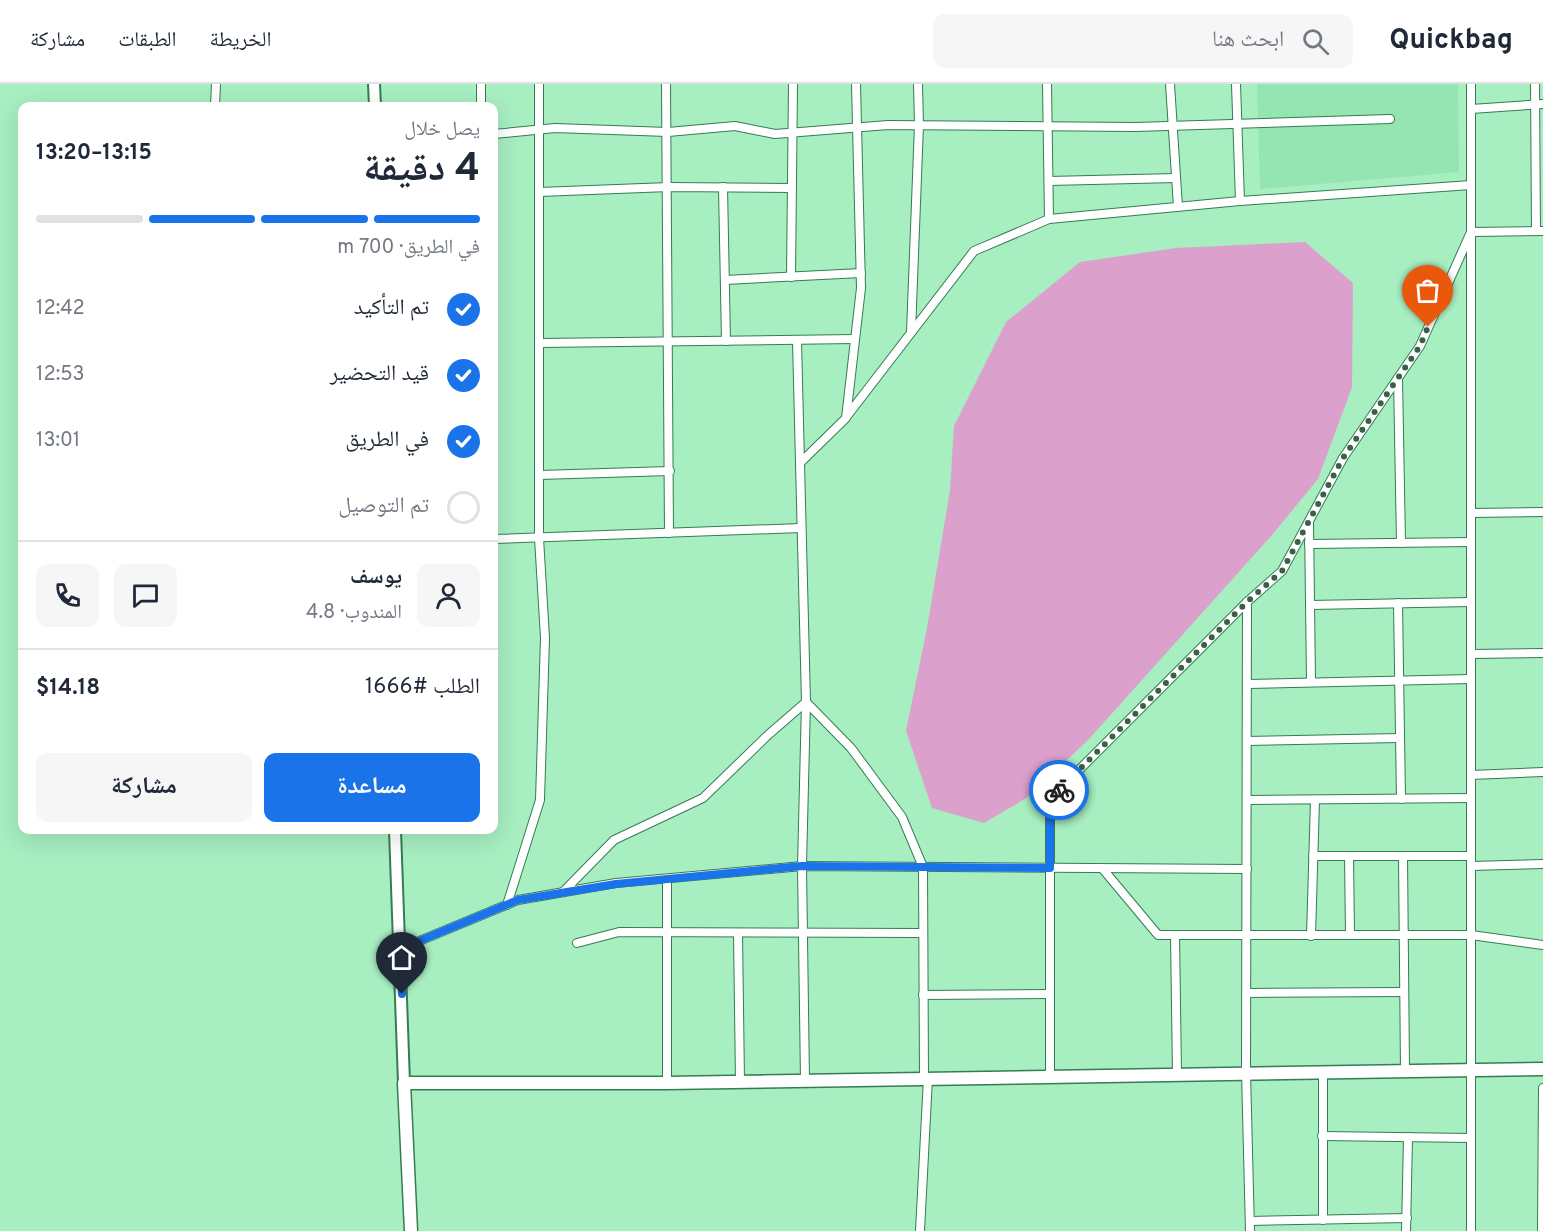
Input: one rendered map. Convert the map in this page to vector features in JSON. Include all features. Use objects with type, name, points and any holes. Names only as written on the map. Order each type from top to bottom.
[{"type":"main road","points":[[374,84],[375,102]]},
{"type":"main road","points":[[395,834],[411,1231]]},
{"type":"main road","points":[[404,1083],[667,1083],[1177,1073],[1543,1069]]},
{"type":"street","points":[[215,102],[216,84]]},
{"type":"street","points":[[481,84],[481,102]]},
{"type":"street","points":[[507,904],[540,800],[544,639],[539,538],[539,84]]},
{"type":"street","points":[[666,84],[669,187],[669,533]]},
{"type":"street","points":[[791,277],[793,84]]},
{"type":"street","points":[[846,418],[861,273],[856,84]]},
{"type":"street","points":[[911,334],[919,125],[918,84]]},
{"type":"street","points":[[1047,84],[1049,219]]},
{"type":"street","points":[[1170,84],[1178,207]]},
{"type":"street","points":[[1236,84],[1240,201]]},
{"type":"street","points":[[1471,84],[1472,1231]]},
{"type":"street","points":[[1471,232],[1539,231],[1539,104],[1535,84]]},
{"type":"street","points":[[1471,109],[1539,104]]},
{"type":"street","points":[[498,134],[539,129],[668,132],[735,126],[775,134],[857,127],[919,125],[1173,126],[1390,119]]},
{"type":"street","points":[[1048,181],[1176,178]]},
{"type":"street","points":[[800,463],[846,418],[974,251],[1049,219],[1240,201],[1471,185]]},
{"type":"street","points":[[539,192],[669,187],[792,188]]},
{"type":"street","points":[[723,188],[726,341]]},
{"type":"street","points":[[1050,1076],[1050,799],[1247,602],[1282,571],[1343,458],[1420,346],[1471,232]]},
{"type":"street","points":[[725,280],[861,273]]},
{"type":"street","points":[[539,343],[855,339]]},
{"type":"street","points":[[797,340],[806,702],[802,866],[805,1081]]},
{"type":"street","points":[[1398,378],[1401,543]]},
{"type":"street","points":[[539,475],[670,471]]},
{"type":"street","points":[[1471,513],[1543,512]]},
{"type":"street","points":[[1309,521],[1311,682]]},
{"type":"street","points":[[498,539],[801,528]]},
{"type":"street","points":[[1309,544],[1471,542]]},
{"type":"street","points":[[1247,602],[1246,1072],[1250,1231]]},
{"type":"street","points":[[1310,605],[1471,602]]},
{"type":"street","points":[[1398,603],[1401,799]]},
{"type":"street","points":[[1471,654],[1543,653]]},
{"type":"street","points":[[1247,684],[1471,679]]},
{"type":"street","points":[[806,702],[851,748],[902,817],[923,867],[923,995],[926,1078],[920,1231]]},
{"type":"street","points":[[562,892],[614,840],[704,798],[768,735],[806,702]]},
{"type":"street","points":[[1247,741],[1400,738]]},
{"type":"street","points":[[1471,775],[1543,772]]},
{"type":"street","points":[[1247,800],[1471,798]]},
{"type":"street","points":[[1311,936],[1315,800]]},
{"type":"street","points":[[1313,856],[1471,856]]},
{"type":"street","points":[[1349,856],[1350,935]]},
{"type":"street","points":[[1403,856],[1405,1070]]},
{"type":"street","points":[[1471,866],[1543,864]]},
{"type":"street","points":[[400,949],[518,900],[667,879],[802,866],[1247,869]]},
{"type":"street","points":[[1102,868],[1158,935],[1471,935],[1543,945]]},
{"type":"street","points":[[667,879],[667,1083]]},
{"type":"street","points":[[578,944],[619,932],[923,933]]},
{"type":"street","points":[[738,933],[740,1082]]},
{"type":"street","points":[[1176,935],[1177,1073]]},
{"type":"street","points":[[1246,993],[1404,992]]},
{"type":"street","points":[[923,995],[1050,994]]},
{"type":"street","points":[[1323,1071],[1323,1220]]},
{"type":"street","points":[[1542,1231],[1543,1088]]},
{"type":"street","points":[[1322,1136],[1472,1138]]},
{"type":"street","points":[[1406,1231],[1408,1137]]},
{"type":"street","points":[[1250,1221],[1407,1218]]},
{"type":"shaded area","points":[[1257,84],[1458,84],[1459,172],[1260,189]]},
{"type":"shaded area","points":[[1305,242],[1353,283],[1352,387],[1318,479],[1272,535],[1089,739],[1028,797],[984,823],[932,808],[906,731],[927,628],[950,490],[954,426],[1006,322],[1080,262],[1176,248]]},
{"type":"way so far","points":[[1059,790],[1247,602],[1282,571],[1343,458],[1420,346],[1428,327]]},
{"type":"route","points":[[402,994],[400,949],[518,900],[616,884],[802,866],[1050,868],[1050,799],[1059,790]]}]
